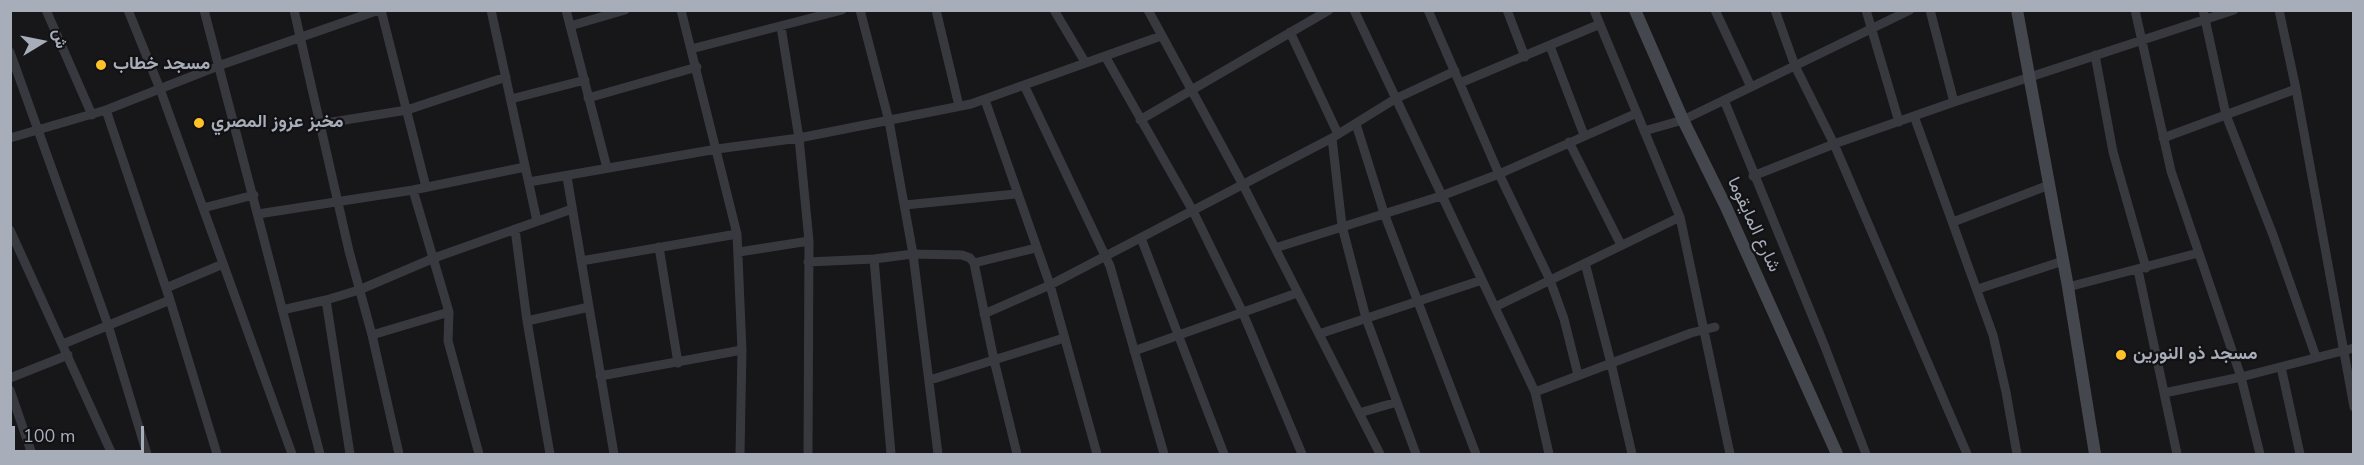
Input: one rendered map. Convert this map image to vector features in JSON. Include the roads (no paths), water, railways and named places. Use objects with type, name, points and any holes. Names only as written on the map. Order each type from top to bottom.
[{"type":"street","points":[[46,10],[92,115]]},
{"type":"street","points":[[128,10],[160,89],[292,454]]},
{"type":"street","points":[[204,10],[320,454]]},
{"type":"street","points":[[294,10],[337,200],[372,335],[399,454]]},
{"type":"street","points":[[10,138],[92,115],[218,66],[380,10],[426,187]]},
{"type":"street","points":[[491,10],[537,221]]},
{"type":"street","points":[[566,10],[607,168]]},
{"type":"street","points":[[570,26],[625,10]]},
{"type":"street","points":[[681,10],[737,234],[742,350],[740,454]]},
{"type":"street","points":[[691,49],[782,27],[817,13],[842,10]]},
{"type":"street","points":[[860,10],[889,120],[905,205],[938,454]]},
{"type":"street","points":[[1054,10],[1085,62]]},
{"type":"street","points":[[1148,10],[1242,183],[1380,454]]},
{"type":"street","points":[[1140,120],[1329,10]]},
{"type":"street","points":[[1354,10],[1535,392],[1549,454]]},
{"type":"street","points":[[1428,10],[1498,174],[1550,280],[1564,319],[1578,375]]},
{"type":"street","points":[[1507,10],[1525,57]]},
{"type":"street","points":[[1594,10],[1680,217],[1731,454]]},
{"type":"street","name":"شارع المايقوما","points":[[1635,10],[1683,120],[1726,207],[1837,454]]},
{"type":"street","points":[[1715,10],[1750,87]]},
{"type":"street","points":[[1775,10],[1795,66],[1834,144],[1967,454]]},
{"type":"street","points":[[1866,10],[1899,122]]},
{"type":"street","points":[[1644,131],[1683,120],[1910,10]]},
{"type":"street","points":[[1930,10],[1954,102]]},
{"type":"street","points":[[2017,10],[2096,454]]},
{"type":"street","points":[[2135,10],[2177,194],[2241,377],[2260,454]]},
{"type":"street","points":[[1753,176],[1834,144],[2141,40],[2204,15],[2234,10]]},
{"type":"street","points":[[2279,10],[2296,89],[2354,407]]},
{"type":"street","points":[[936,11],[959,106]]},
{"type":"street","points":[[2204,15],[2226,115],[2273,236],[2316,357]]},
{"type":"street","points":[[1460,83],[1600,24]]},
{"type":"street","points":[[782,27],[799,138],[809,241],[808,454]]},
{"type":"street","points":[[1290,32],[1335,136],[1342,226],[1366,318],[1416,454]]},
{"type":"street","points":[[529,182],[717,149],[799,138],[985,100],[1161,36]]},
{"type":"street","points":[[1550,46],[1584,135]]},
{"type":"street","points":[[10,52],[15,77],[39,131],[108,325],[147,454]]},
{"type":"street","points":[[2095,55],[2113,152],[2142,269],[2164,393],[2178,454]]},
{"type":"street","points":[[1104,56],[1193,211],[1242,311],[1302,454]]},
{"type":"street","points":[[588,98],[697,67]]},
{"type":"street","points":[[984,314],[1050,285],[1335,136],[1395,99],[1455,71]]},
{"type":"street","points":[[320,124],[407,110],[506,77]]},
{"type":"street","points":[[510,99],[585,80]]},
{"type":"street","points":[[1024,85],[1106,256],[1164,454]]},
{"type":"street","points":[[2163,138],[2296,89]]},
{"type":"street","points":[[985,100],[1016,194],[1050,285],[1097,454]]},
{"type":"street","points":[[1724,100],[1866,454]]},
{"type":"street","points":[[106,110],[170,300],[218,454]]},
{"type":"street","points":[[1275,248],[1441,196],[1498,174],[1637,112]]},
{"type":"street","points":[[1914,116],[1978,289],[2000,360],[2016,454]]},
{"type":"street","points":[[1356,124],[1384,213],[1476,454]]},
{"type":"street","points":[[1569,142],[1621,245]]},
{"type":"street","points":[[258,214],[412,190],[525,167]]},
{"type":"street","points":[[567,177],[614,454]]},
{"type":"street","points":[[1953,222],[2049,185]]},
{"type":"street","points":[[412,190],[449,312],[448,341],[479,454]]},
{"type":"street","points":[[905,205],[1016,194]]},
{"type":"street","points":[[203,208],[254,195]]},
{"type":"street","points":[[282,310],[359,290],[434,258],[572,209]]},
{"type":"street","points":[[1495,307],[1680,217]]},
{"type":"street","points":[[10,230],[69,355],[112,454]]},
{"type":"street","points":[[515,230],[527,321],[550,454]]},
{"type":"street","points":[[581,261],[737,234]]},
{"type":"street","points":[[1141,238],[1224,454]]},
{"type":"street","points":[[739,252],[809,241]]},
{"type":"street","points":[[659,247],[678,363]]},
{"type":"street","points":[[974,263],[1036,248]]},
{"type":"street","points":[[808,262],[874,259],[913,254],[962,255],[970,258],[974,263],[1017,454]]},
{"type":"street","points":[[2068,287],[2198,254]]},
{"type":"street","points":[[874,259],[891,454]]},
{"type":"street","points":[[1978,289],[2063,261]]},
{"type":"street","points":[[1585,263],[1632,454]]},
{"type":"street","points":[[166,288],[223,264]]},
{"type":"street","points":[[1319,334],[1482,280]]},
{"type":"street","points":[[1134,351],[1297,293]]},
{"type":"street","points":[[63,344],[170,300]]},
{"type":"street","points":[[326,300],[350,454]]},
{"type":"street","points":[[527,321],[589,307]]},
{"type":"street","points":[[372,335],[449,312]]},
{"type":"street","points":[[1535,392],[1703,329],[1715,327]]},
{"type":"street","points":[[930,380],[1064,338]]},
{"type":"street","points":[[2164,393],[2241,377],[2354,348]]},
{"type":"street","points":[[600,376],[742,350]]},
{"type":"street","points":[[10,378],[69,355]]},
{"type":"street","points":[[2281,367],[2300,454]]},
{"type":"street","points":[[10,390],[32,454]]},
{"type":"street","points":[[1359,413],[1397,402]]},
{"type":"place","name":"مسجد خطاب","points":[[101,65]]},
{"type":"place","name":"مخبز عزوز المصري","points":[[199,123]]},
{"type":"place","name":"مسجد ذو النورين","points":[[2121,355]]}]
